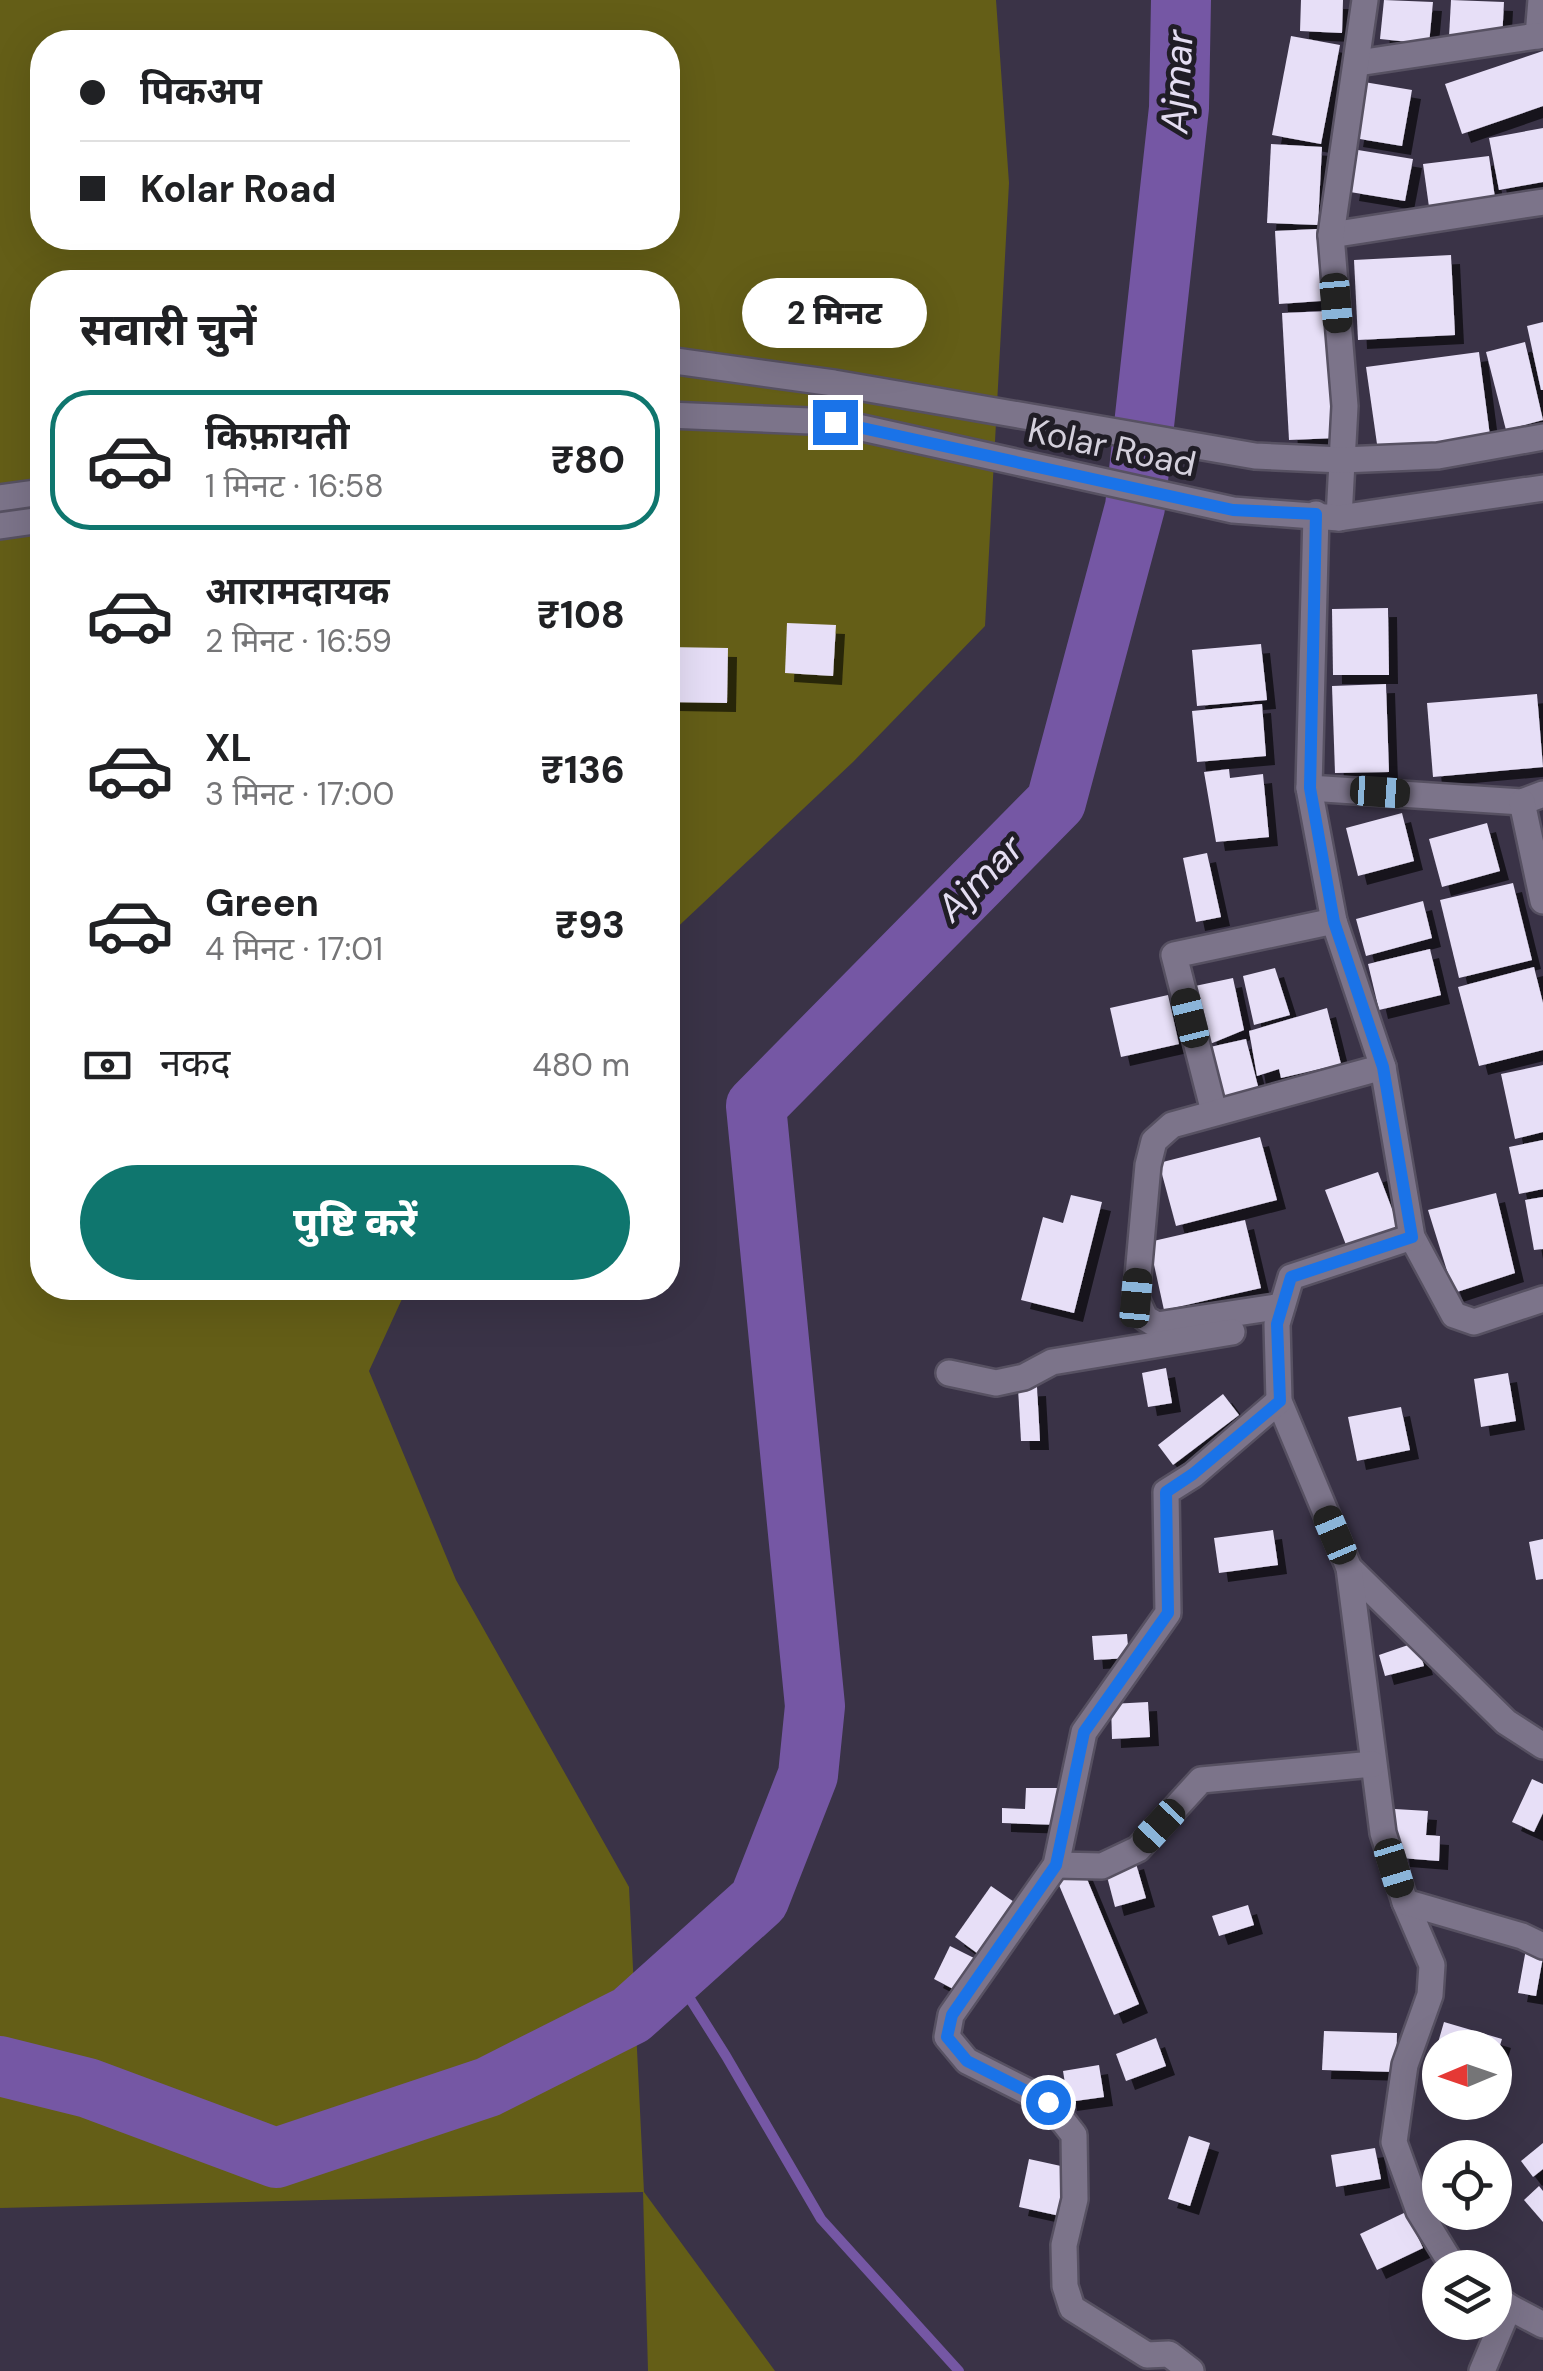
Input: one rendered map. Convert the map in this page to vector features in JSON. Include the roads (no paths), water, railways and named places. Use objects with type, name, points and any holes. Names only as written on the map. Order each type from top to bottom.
[{"type":"street","points":[[1365,0],[1331,234],[1345,406],[1342,460],[1328,516],[1310,788],[1334,922],[1383,1067],[1412,1237],[1454,1316],[1463,1321],[1474,1322],[1543,1299]]},
{"type":"street","points":[[1358,63],[1540,36],[1540,0]]},
{"type":"street","points":[[1331,234],[1543,202]]},
{"type":"street","name":"Kolar Road","points":[[680,362],[834,383],[1255,456],[1342,460],[1438,456],[1543,437]]},
{"type":"street","name":"Kolar Road","points":[[680,416],[835,422],[1233,510],[1328,516],[1543,488]]},
{"type":"street","points":[[0,498],[30,494]]},
{"type":"street","points":[[0,526],[30,522]]},
{"type":"street","points":[[1310,788],[1532,798],[1543,901]]},
{"type":"street","points":[[1214,1112],[1174,954],[1334,922]]},
{"type":"street","points":[[1280,1315],[1157,1325],[1144,1318],[1136,1298],[1148,1165],[1154,1140],[1172,1125],[1383,1067]]},
{"type":"street","points":[[1412,1237],[1291,1277],[1280,1315],[1280,1401],[1349,1568],[1384,1833],[1405,1902],[1432,1965],[1430,1995],[1405,2065],[1394,2142],[1419,2211],[1443,2250]]},
{"type":"street","points":[[950,1373],[996,1383],[1024,1377],[1052,1362],[1280,1315]]},
{"type":"street","points":[[1190,2371],[1169,2354],[1147,2355],[1072,2308],[1065,2286],[1064,2245],[1076,2199],[1074,2134],[1048,2102],[967,2061],[947,2037],[952,2015],[1056,1865],[1084,1732],[1168,1613],[1166,1492],[1280,1401]]},
{"type":"street","points":[[1349,1568],[1506,1722],[1543,1746]]},
{"type":"street","points":[[1056,1865],[1102,1866],[1138,1848],[1201,1780],[1373,1764]]},
{"type":"street","points":[[1405,1902],[1522,1936],[1543,1946]]},
{"type":"street","points":[[1512,2308],[1543,2325]]},
{"type":"street","points":[[1482,2371],[1491,2340]]},
{"type":"waterway","name":"Ajmar","points":[[0,2066],[88,2088],[276,2158],[488,2087],[631,2015],[759,1900],[808,1775],[815,1706],[756,1106],[1056,802],[1135,507],[1179,108],[1181,0]]},
{"type":"waterway","points":[[675,1975],[821,2219],[959,2371]]}]
